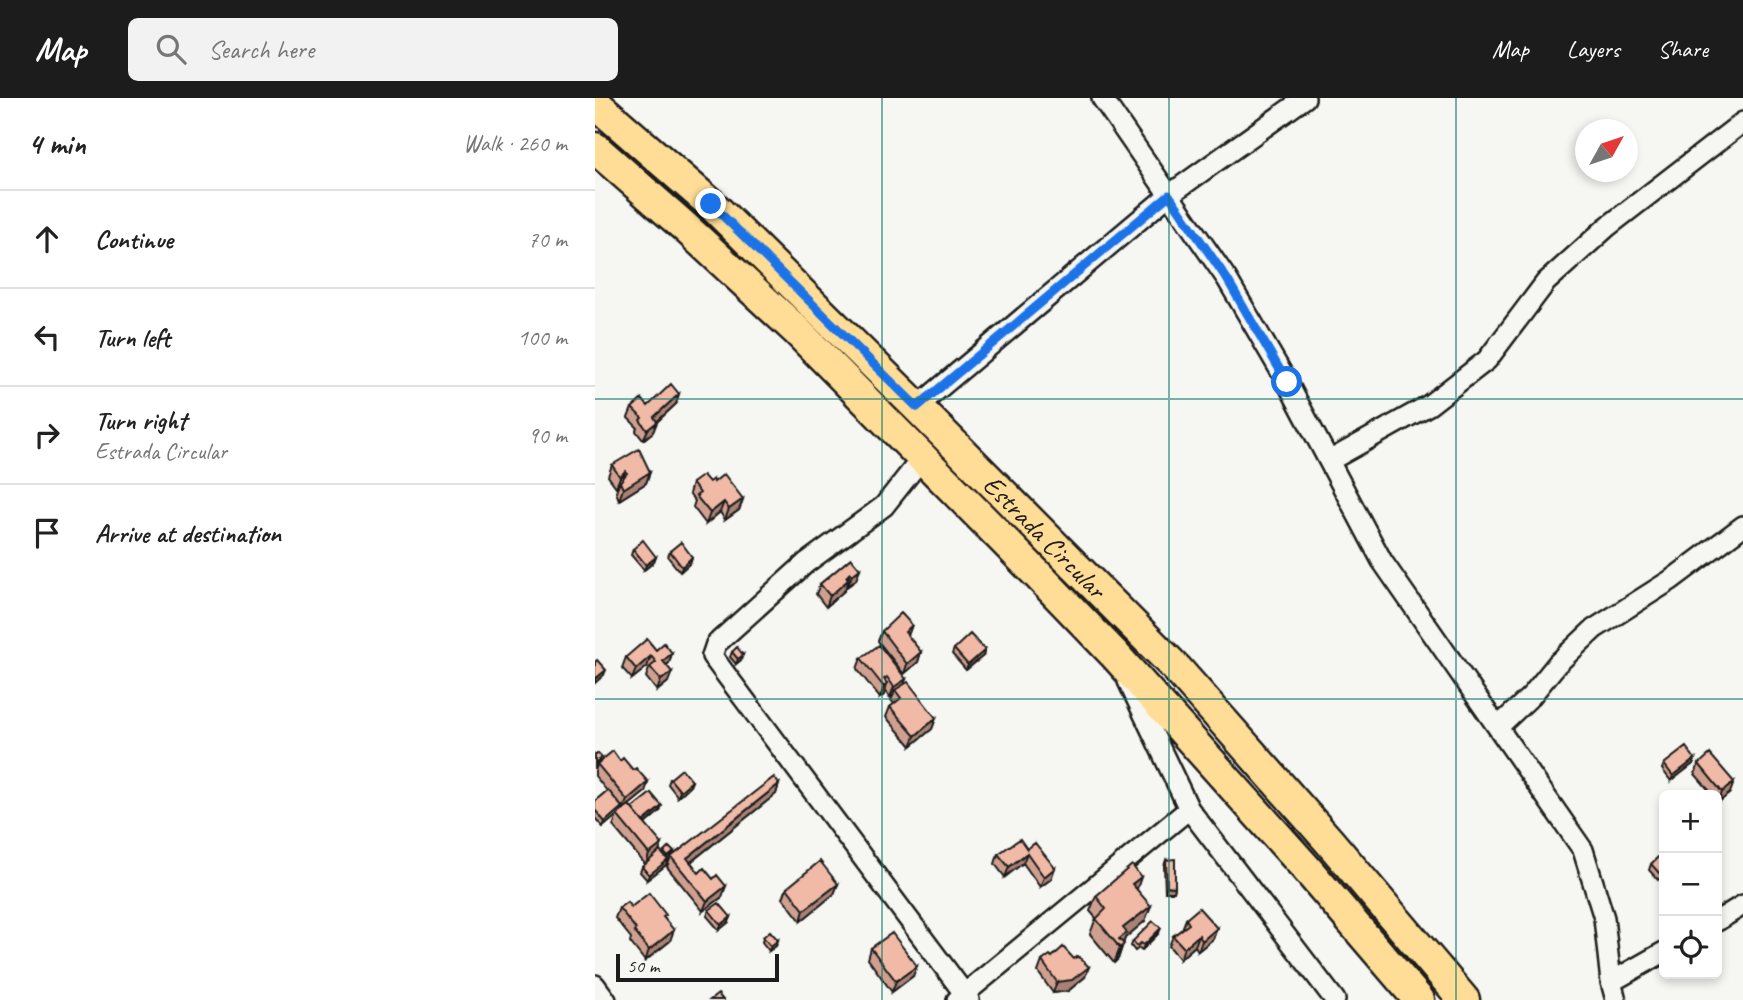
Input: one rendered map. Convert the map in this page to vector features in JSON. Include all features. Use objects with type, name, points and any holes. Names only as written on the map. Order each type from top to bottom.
[{"type":"main road","name":"Estrada Circular","points":[[595,103],[711,204],[1177,669],[1329,841],[1464,1000]]},
{"type":"main road","name":"Estrada Circular","points":[[595,148],[797,331],[1115,655],[1306,868],[1419,1000]]},
{"type":"street","points":[[1102,98],[1227,279],[1382,561],[1583,850],[1604,918],[1614,991]]},
{"type":"street","points":[[917,407],[1169,195],[1305,98]]},
{"type":"street","points":[[1329,461],[1429,405],[1487,360],[1546,282],[1607,227],[1743,122]]},
{"type":"street","points":[[922,458],[884,506],[806,563],[716,644],[712,656],[963,998],[1189,808]]},
{"type":"street","points":[[1498,727],[1594,629],[1671,580],[1743,526]]},
{"type":"street","points":[[1115,655],[1189,808],[1335,1000]]},
{"type":"street","points":[[1722,918],[1743,905]]},
{"type":"street","points":[[1614,991],[1659,956]]},
{"type":"street","points":[[595,985],[606,1000]]},
{"type":"building","points":[[671,384],[679,394],[654,417],[657,422],[647,430],[640,420],[642,418],[632,408],[642,399],[648,406]]},
{"type":"building","points":[[639,449],[650,472],[623,489],[620,482],[627,473],[625,471],[620,477],[612,465]]},
{"type":"building","points":[[724,474],[743,499],[729,509],[724,502],[710,513],[696,496],[700,493],[692,483],[703,475],[709,482],[713,479],[714,482]]},
{"type":"building","points":[[643,540],[656,557],[646,565],[633,549]]},
{"type":"building","points":[[681,542],[692,557],[682,567],[670,551]]},
{"type":"building","points":[[851,558],[860,569],[852,575],[850,573],[846,577],[849,579],[830,596],[820,584]]},
{"type":"building","points":[[901,613],[912,625],[905,632],[921,652],[907,664],[882,631]]},
{"type":"building","points":[[970,634],[985,650],[968,665],[954,649]]},
{"type":"building","points":[[647,639],[656,650],[664,643],[672,653],[663,661],[672,672],[661,680],[650,667],[656,662],[651,656],[636,669],[626,657]]},
{"type":"building","points":[[879,645],[906,679],[894,687],[887,677],[884,679],[887,684],[884,687],[861,658]]},
{"type":"building","points":[[737,647],[743,655],[738,659],[732,652]]},
{"type":"building","points":[[597,660],[606,670],[595,679],[595,662]]},
{"type":"building","points":[[908,682],[936,718],[915,736],[890,707],[901,698],[895,690]]},
{"type":"building","points":[[1686,747],[1695,759],[1673,776],[1664,764]]},
{"type":"building","points":[[613,751],[620,761],[623,758],[648,782],[627,800],[597,764]]},
{"type":"building","points":[[598,753],[602,757],[595,763],[595,755]]},
{"type":"building","points":[[1710,754],[1734,782],[1722,792],[1699,764]]},
{"type":"building","points":[[682,769],[692,781],[680,791],[670,779]]},
{"type":"building","points":[[774,777],[779,784],[687,858],[699,873],[704,868],[713,879],[717,875],[726,886],[707,901],[671,857]]},
{"type":"building","points":[[608,790],[622,807],[605,822],[595,810],[595,801]]},
{"type":"building","points":[[651,793],[662,806],[643,822],[632,808]]},
{"type":"building","points":[[629,805],[662,844],[649,854],[617,815]]},
{"type":"building","points":[[1020,839],[1027,849],[1035,843],[1055,868],[1044,877],[1027,853],[1009,867],[998,854]]},
{"type":"building","points":[[669,847],[674,852],[668,857],[664,852]]},
{"type":"building","points":[[660,851],[668,860],[649,875],[642,867]]},
{"type":"building","points":[[1659,856],[1659,873],[1651,864]]},
{"type":"building","points":[[1175,859],[1175,887],[1167,886],[1166,860]]},
{"type":"building","points":[[820,861],[838,884],[804,910],[787,888]]},
{"type":"building","points":[[1132,865],[1141,877],[1132,884],[1151,906],[1123,928],[1127,933],[1119,939],[1124,944],[1120,948],[1096,919],[1106,909],[1096,896]]},
{"type":"building","points":[[649,893],[674,930],[649,950],[619,908],[627,902],[631,907]]},
{"type":"building","points":[[719,903],[731,917],[721,925],[709,910]]},
{"type":"building","points":[[1199,908],[1217,928],[1202,941],[1199,935],[1184,948],[1173,936],[1189,924],[1186,919]]},
{"type":"building","points":[[1153,921],[1161,928],[1144,945],[1141,943],[1137,946],[1133,941]]},
{"type":"building","points":[[770,931],[778,940],[771,946],[763,937]]},
{"type":"building","points":[[892,933],[917,966],[896,981],[871,948]]},
{"type":"building","points":[[1063,947],[1074,959],[1078,956],[1089,967],[1072,980],[1057,982],[1042,961],[1050,955],[1052,957]]},
{"type":"building","points":[[718,994],[723,1000],[710,1000]]},
{"type":"route","points":[[711,204],[917,407],[1169,195],[1227,279],[1287,382]]}]
